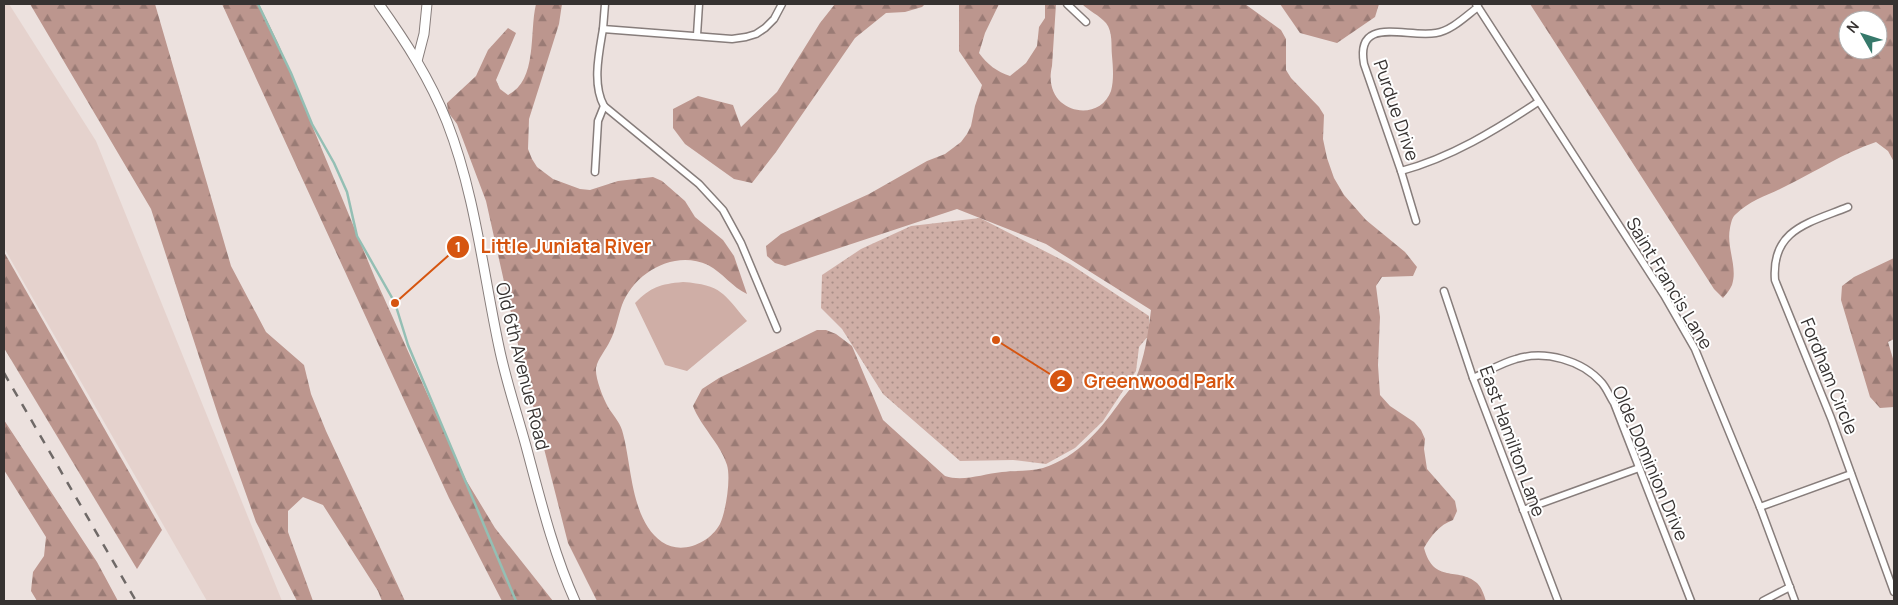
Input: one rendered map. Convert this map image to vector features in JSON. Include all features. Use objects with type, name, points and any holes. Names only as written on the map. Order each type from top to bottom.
[{"type":"main road","name":"Old 6th Avenue Road","points":[[379,4],[418,60],[444,114],[461,164],[506,377],[559,561],[575,601]]},
{"type":"main road","points":[[418,60],[424,34],[427,4]]},
{"type":"street","points":[[605,4],[597,84],[599,96],[604,106],[699,184],[724,210],[741,243],[777,329]]},
{"type":"street","points":[[697,35],[699,4]]},
{"type":"street","points":[[603,29],[732,39],[756,34],[774,19],[782,4]]},
{"type":"street","points":[[1067,4],[1086,22]]},
{"type":"street","name":"Saint Francis Lane","points":[[1477,6],[1664,295],[1695,349],[1760,508],[1795,601]]},
{"type":"street","name":"Purdue Drive","points":[[1416,221],[1364,64],[1363,45],[1367,38],[1382,32],[1426,34],[1444,31],[1477,6]]},
{"type":"street","points":[[1401,171],[1420,166],[1488,134],[1538,102]]},
{"type":"street","points":[[595,172],[598,121],[604,106]]},
{"type":"street","name":"Fordham Circle","points":[[1848,207],[1804,225],[1784,240],[1774,265],[1775,280],[1832,418],[1893,584],[1894,592]]},
{"type":"street","name":"East Hamilton Lane","points":[[1444,291],[1473,378],[1558,601]]},
{"type":"street","name":"Olde Dominion Drive","points":[[1473,378],[1516,359],[1546,356],[1566,360],[1579,366],[1602,383],[1614,403],[1691,601]]},
{"type":"street","points":[[1522,510],[1639,468]]},
{"type":"street","points":[[1760,508],[1852,474]]},
{"type":"street","points":[[1763,601],[1790,587]]},
{"type":"shaded area","points":[[4,4],[9,4],[96,141],[282,601],[207,601],[4,248]]},
{"type":"shaded area","points":[[980,218],[1070,264],[1149,316],[1149,335],[1139,347],[1136,371],[1103,421],[1075,448],[1046,464],[1013,460],[960,461],[883,394],[842,329],[821,308],[822,275],[861,249],[911,226]]},
{"type":"shaded area","points":[[683,282],[706,285],[721,292],[747,321],[687,371],[665,365],[635,303],[656,287]]},
{"type":"green space","points":[[30,4],[155,4],[231,266],[266,332],[304,365],[311,394],[326,431],[405,601],[382,601],[378,591],[323,505],[303,497],[288,511],[288,532],[313,601],[297,601],[256,522],[219,418],[151,209]]},
{"type":"green space","points":[[222,4],[259,4],[278,43],[375,278],[466,480],[495,528],[553,601],[502,601],[449,498]]},
{"type":"green space","points":[[536,4],[562,4],[559,24],[529,119],[528,149],[537,167],[553,179],[580,189],[590,190],[618,181],[653,177],[662,181],[685,201],[695,217],[723,240],[734,256],[747,294],[713,268],[695,261],[669,262],[657,267],[646,274],[628,293],[622,305],[612,337],[597,364],[597,377],[602,393],[622,430],[638,506],[652,532],[662,542],[669,546],[686,547],[702,542],[720,524],[724,511],[728,486],[727,465],[720,449],[696,414],[693,406],[702,389],[719,378],[817,330],[826,330],[836,334],[852,346],[883,420],[945,476],[966,478],[1043,468],[1067,457],[1088,440],[1134,383],[1144,354],[1151,310],[1046,244],[957,209],[785,266],[775,263],[767,256],[766,246],[781,234],[869,194],[927,161],[945,154],[961,142],[971,126],[982,85],[959,51],[959,4],[999,4],[985,33],[979,53],[993,67],[1010,76],[1026,63],[1037,46],[1039,27],[1045,18],[1045,4],[1056,4],[1051,82],[1055,95],[1063,104],[1073,109],[1084,110],[1095,108],[1105,102],[1111,91],[1113,69],[1110,30],[1103,20],[1082,4],[1245,4],[1281,30],[1286,39],[1286,70],[1324,115],[1323,139],[1327,158],[1334,178],[1344,195],[1366,220],[1405,252],[1417,267],[1413,276],[1382,277],[1376,286],[1380,317],[1378,365],[1380,395],[1390,406],[1414,422],[1421,430],[1425,439],[1424,449],[1427,469],[1455,501],[1457,511],[1453,520],[1436,531],[1424,548],[1428,559],[1440,571],[1470,578],[1477,583],[1482,589],[1486,601],[597,601],[568,543],[522,362],[486,201],[457,124],[448,112],[447,103],[476,76],[488,50],[508,28],[516,33],[496,80],[500,89],[508,95],[518,88],[524,79],[531,55]]},
{"type":"green space","points":[[835,4],[925,4],[922,7],[905,12],[886,13],[855,38],[776,152],[752,183],[734,179],[685,144],[673,128],[673,109],[698,96],[733,105],[741,127],[777,92],[820,23]]},
{"type":"green space","points":[[1280,4],[1379,4],[1375,17],[1337,43],[1300,33]]},
{"type":"green space","points":[[1530,4],[1894,4],[1894,162],[1888,151],[1876,142],[1841,157],[1741,209],[1732,220],[1730,228],[1729,242],[1734,271],[1732,285],[1723,298],[1714,289]]},
{"type":"green space","points":[[4,252],[162,530],[137,569],[4,348]]},
{"type":"green space","points":[[1894,258],[1894,339],[1888,342],[1894,362],[1894,407],[1880,408],[1870,397],[1841,300],[1842,286],[1854,277]]},
{"type":"green space","points":[[4,420],[97,562],[118,601],[37,601],[31,591],[33,572],[44,556],[46,537],[4,470]]},
{"type":"waterway","points":[[258,4],[291,73],[312,124],[334,163],[347,192],[357,236],[395,303],[408,345],[516,601]]},
{"type":"railway","points":[[4,373],[136,601]]},
{"type":"place","name":"Little Juniata River","points":[[395,303]]},
{"type":"place","name":"Greenwood Park","points":[[996,340]]}]
